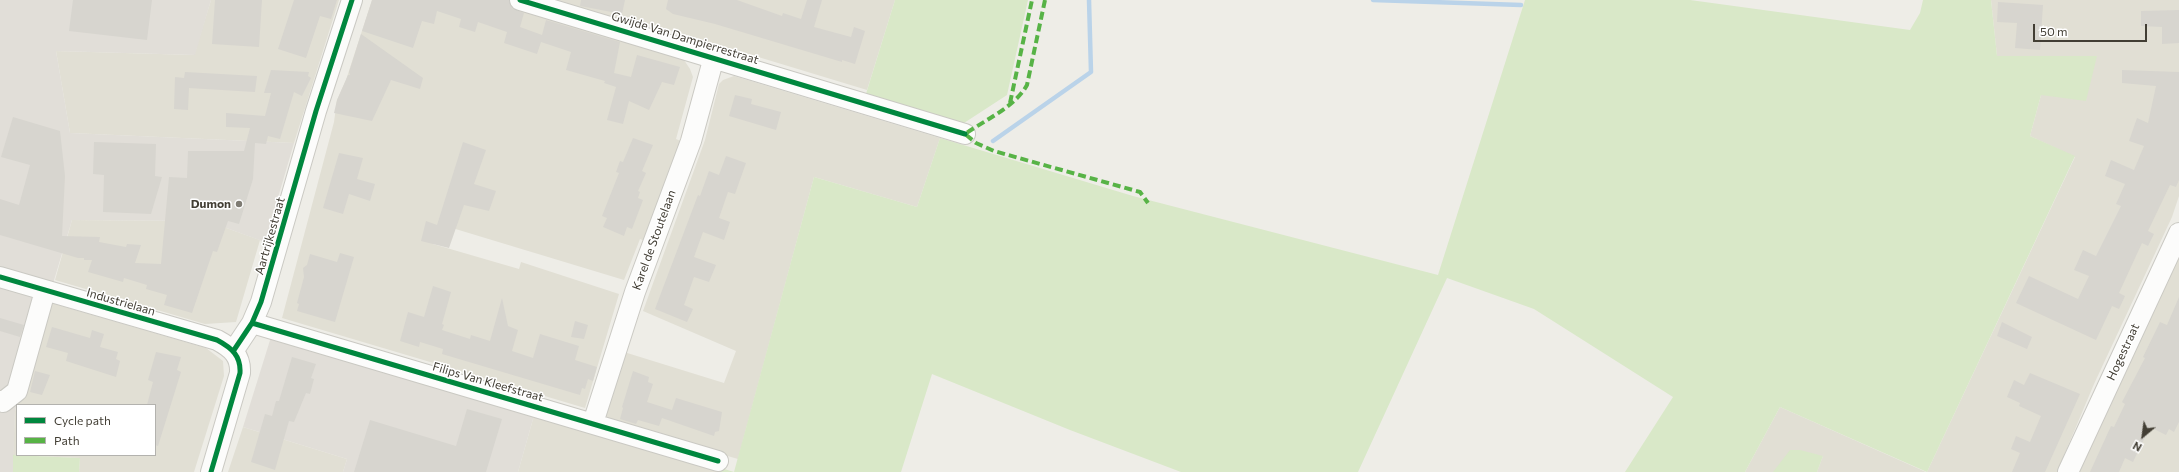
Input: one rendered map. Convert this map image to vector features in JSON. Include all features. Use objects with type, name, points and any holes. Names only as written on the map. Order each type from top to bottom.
[{"type":"street","name":"Aartrijkestraat","points":[[234,350],[252,323],[261,302],[316,112],[352,0]]},
{"type":"street","name":"Gwijde Van Dampierrestraat","points":[[520,0],[844,96],[965,134]]},
{"type":"street","name":"Karel de Stoutelaan","points":[[593,423],[635,292],[691,141],[714,57]]},
{"type":"street","name":"Hogestraat","points":[[2068,472],[2179,233]]},
{"type":"street","name":"Industrielaan","points":[[0,277],[217,340],[234,350]]},
{"type":"street","points":[[0,401],[3,402],[17,391],[46,291]]},
{"type":"street","name":"Filips Van Kleefstraat","points":[[252,323],[718,460]]},
{"type":"street","points":[[211,472],[240,373],[240,365],[234,350]]},
{"type":"shaded area","points":[[0,0],[211,0],[195,55],[56,51],[70,133],[294,143],[265,242],[207,221],[72,220],[16,404],[13,472],[0,472]]},
{"type":"shaded area","points":[[211,0],[339,0],[294,143],[70,133],[56,51],[194,55]]},
{"type":"shaded area","points":[[372,0],[499,0],[672,54],[684,60],[690,69],[693,77],[676,139],[683,142],[645,241],[640,239],[624,280],[439,224],[433,244],[519,269],[521,262],[619,294],[585,408],[282,318],[334,122],[337,100],[346,80]]},
{"type":"shaded area","points":[[541,0],[895,0],[867,90],[643,22],[595,16]]},
{"type":"shaded area","points":[[1991,0],[2179,0],[2179,196],[2172,217],[2094,384],[2057,472],[1927,472],[2075,157],[2030,136],[2041,95],[2097,56],[1997,56]]},
{"type":"shaded area","points":[[734,76],[940,138],[917,207],[814,177],[738,459],[612,423],[607,420],[605,411],[624,352],[724,383],[736,351],[643,311],[705,140],[719,84],[723,80]]},
{"type":"shaded area","points":[[72,220],[207,221],[260,240],[236,322],[205,324],[55,280]]},
{"type":"shaded area","points":[[2179,243],[2179,472],[2075,472]]},
{"type":"shaded area","points":[[48,302],[206,348],[223,361],[224,376],[194,472],[79,472],[80,458],[35,456],[156,456],[156,404],[17,404]]},
{"type":"shaded area","points":[[271,337],[535,412],[518,472],[343,472],[347,459],[243,427]]},
{"type":"shaded area","points":[[1780,407],[1926,472],[1817,472],[1823,456],[1773,472],[1745,472]]},
{"type":"shaded area","points":[[16,408],[16,455],[13,455],[15,411]]},
{"type":"shaded area","points":[[535,412],[721,468],[720,472],[518,472]]},
{"type":"shaded area","points":[[243,427],[347,459],[343,472],[228,472]]},
{"type":"green space","points":[[895,0],[1028,0],[1007,95],[964,123],[956,123],[865,97]]},
{"type":"green space","points":[[1525,0],[1690,0],[1910,30],[1920,13],[1923,0],[1991,0],[1997,56],[2097,56],[2086,101],[2041,95],[2030,136],[2075,156],[1927,472],[1780,407],[1745,472],[1625,472],[1673,397],[1534,309],[1447,278],[1358,472],[1181,472],[1070,430],[932,374],[901,472],[734,472],[814,177],[917,207],[940,138],[1133,196],[1438,275]]},
{"type":"green space","points":[[1790,450],[1800,450],[1823,456],[1817,472],[1773,472]]},
{"type":"green space","points":[[13,455],[80,458],[79,472],[13,472]]},
{"type":"green space","points":[[721,468],[734,472],[720,472]]},
{"type":"building","points":[[73,0],[152,0],[147,40],[69,31]]},
{"type":"building","points":[[215,0],[262,0],[259,47],[212,44]]},
{"type":"building","points":[[294,0],[337,0],[331,19],[320,16],[306,58],[278,49]]},
{"type":"building","points":[[372,0],[509,0],[512,8],[524,13],[520,27],[542,35],[546,20],[620,42],[614,73],[631,77],[637,55],[680,67],[674,85],[662,82],[649,110],[629,101],[623,124],[607,120],[616,87],[604,83],[605,81],[566,70],[571,52],[541,42],[537,54],[504,43],[507,32],[478,22],[475,32],[459,27],[461,19],[437,11],[434,24],[422,21],[413,48],[362,31]]},
{"type":"building","points":[[581,0],[625,0],[622,14],[580,6]]},
{"type":"building","points":[[668,0],[737,0],[782,16],[783,13],[801,19],[807,0],[822,0],[814,27],[851,37],[854,27],[865,31],[855,64],[842,60],[842,62],[715,24],[673,14],[666,9]]},
{"type":"building","points":[[1998,2],[2043,5],[2040,50],[2015,48],[2017,23],[1997,22]]},
{"type":"building","points":[[2179,10],[2179,43],[2162,44],[2162,27],[2141,26],[2141,11]]},
{"type":"building","points":[[361,34],[423,78],[420,89],[391,80],[372,121],[334,113],[337,100],[348,75],[350,75],[349,72]]},
{"type":"building","points":[[271,70],[309,72],[308,76],[311,78],[302,96],[294,92],[280,139],[268,136],[266,144],[255,143],[253,179],[239,224],[228,221],[217,252],[213,251],[192,313],[164,305],[167,295],[146,289],[147,285],[124,278],[123,282],[88,272],[92,260],[84,260],[84,258],[78,258],[0,235],[0,199],[19,205],[30,165],[1,157],[13,117],[60,131],[65,176],[62,236],[100,237],[99,242],[126,247],[127,244],[141,245],[135,263],[161,264],[169,177],[187,178],[188,151],[244,151],[250,128],[226,127],[226,113],[265,116],[271,93],[264,93]]},
{"type":"building","points":[[2122,70],[2179,72],[2179,180],[2176,187],[2170,185],[2148,231],[2154,234],[2148,246],[2142,243],[2119,293],[2125,296],[2119,309],[2112,306],[2096,340],[2016,303],[2029,276],[2078,299],[2089,276],[2074,270],[2083,250],[2096,256],[2121,206],[2116,204],[2125,184],[2105,176],[2111,160],[2134,170],[2144,146],[2129,141],[2137,118],[2148,123],[2156,86],[2122,83]]},
{"type":"building","points":[[185,72],[257,76],[255,92],[189,88],[188,110],[174,109],[175,77],[184,78]]},
{"type":"building","points":[[735,95],[752,99],[751,104],[781,112],[776,130],[729,116]]},
{"type":"building","points":[[633,138],[653,145],[642,171],[646,173],[638,191],[640,192],[638,198],[643,200],[632,229],[627,227],[624,236],[603,227],[607,218],[602,216],[619,173],[616,172],[620,161],[623,162]]},
{"type":"building","points":[[94,142],[156,144],[155,176],[162,177],[151,214],[103,212],[104,175],[93,174]]},
{"type":"building","points":[[463,142],[486,150],[474,184],[496,191],[489,211],[464,205],[449,248],[421,241],[426,221],[437,225]]},
{"type":"building","points":[[339,153],[363,158],[357,179],[375,184],[370,201],[349,194],[343,214],[323,208]]},
{"type":"building","points":[[726,156],[746,163],[735,194],[728,192],[719,218],[730,222],[724,240],[703,232],[694,257],[716,265],[709,282],[694,277],[684,305],[693,309],[687,322],[655,309],[698,195],[700,196],[709,171],[719,175]]},
{"type":"building","points":[[340,253],[354,257],[335,322],[297,311],[299,304],[297,303],[304,277],[303,268],[307,265],[310,254],[337,262]]},
{"type":"building","points":[[433,286],[451,292],[442,324],[444,325],[442,330],[470,339],[471,335],[490,341],[502,298],[508,326],[518,330],[512,351],[533,358],[540,334],[579,346],[575,360],[597,367],[593,381],[588,379],[585,389],[582,388],[580,395],[442,354],[443,349],[420,342],[419,347],[400,341],[408,312],[424,317]]},
{"type":"building","points":[[2179,297],[2179,422],[2174,432],[2169,429],[2166,435],[2150,427],[2133,462],[2125,458],[2119,472],[2090,472],[2111,426],[2114,427],[2125,404],[2122,402],[2145,358],[2143,357],[2160,322],[2167,325]]},
{"type":"building","points":[[0,318],[24,325],[20,337],[0,331]]},
{"type":"building","points":[[575,321],[588,325],[584,339],[571,337]]},
{"type":"building","points":[[2002,322],[2032,337],[2027,349],[1997,336]]},
{"type":"building","points":[[52,327],[90,338],[92,330],[104,334],[100,347],[118,352],[116,359],[120,361],[116,377],[66,361],[68,353],[46,347]]},
{"type":"building","points":[[156,352],[181,357],[177,370],[181,372],[158,446],[156,445],[156,404],[147,404],[153,382],[148,380]]},
{"type":"building","points":[[292,357],[316,364],[311,378],[314,379],[310,394],[306,393],[294,422],[289,421],[275,470],[251,462],[265,414],[272,416],[276,401],[279,401]]},
{"type":"building","points":[[35,371],[50,375],[42,395],[30,392]]},
{"type":"building","points":[[633,371],[649,377],[648,382],[653,384],[647,402],[672,410],[676,398],[722,412],[719,431],[715,432],[714,436],[662,418],[659,426],[638,420],[636,424],[620,419],[622,407]]},
{"type":"building","points":[[2030,373],[2080,394],[2045,472],[2012,472],[2020,453],[2011,449],[2016,436],[2030,442],[2041,416],[2019,406],[2020,403],[2007,397],[2014,380],[2024,385]]},
{"type":"building","points":[[467,409],[502,419],[486,472],[354,472],[370,420],[456,446]]},
{"type":"waterway","points":[[993,141],[1091,72],[1089,0]]},
{"type":"waterway","points":[[1373,0],[1521,5]]},
{"type":"marked path","points":[[1010,103],[1032,0]]},
{"type":"marked path","points":[[1045,0],[1027,85],[1015,100],[965,134],[976,143],[994,151],[1140,192],[1148,203]]},
{"type":"cycle path","points":[[234,350],[252,323],[261,302],[316,111],[352,0]]},
{"type":"cycle path","points":[[520,0],[965,134]]},
{"type":"cycle path","points":[[0,277],[217,340],[231,349],[239,362],[240,373],[211,472]]},
{"type":"cycle path","points":[[252,323],[718,461]]},
{"type":"place","name":"Dumon","points":[[239,204]]}]
